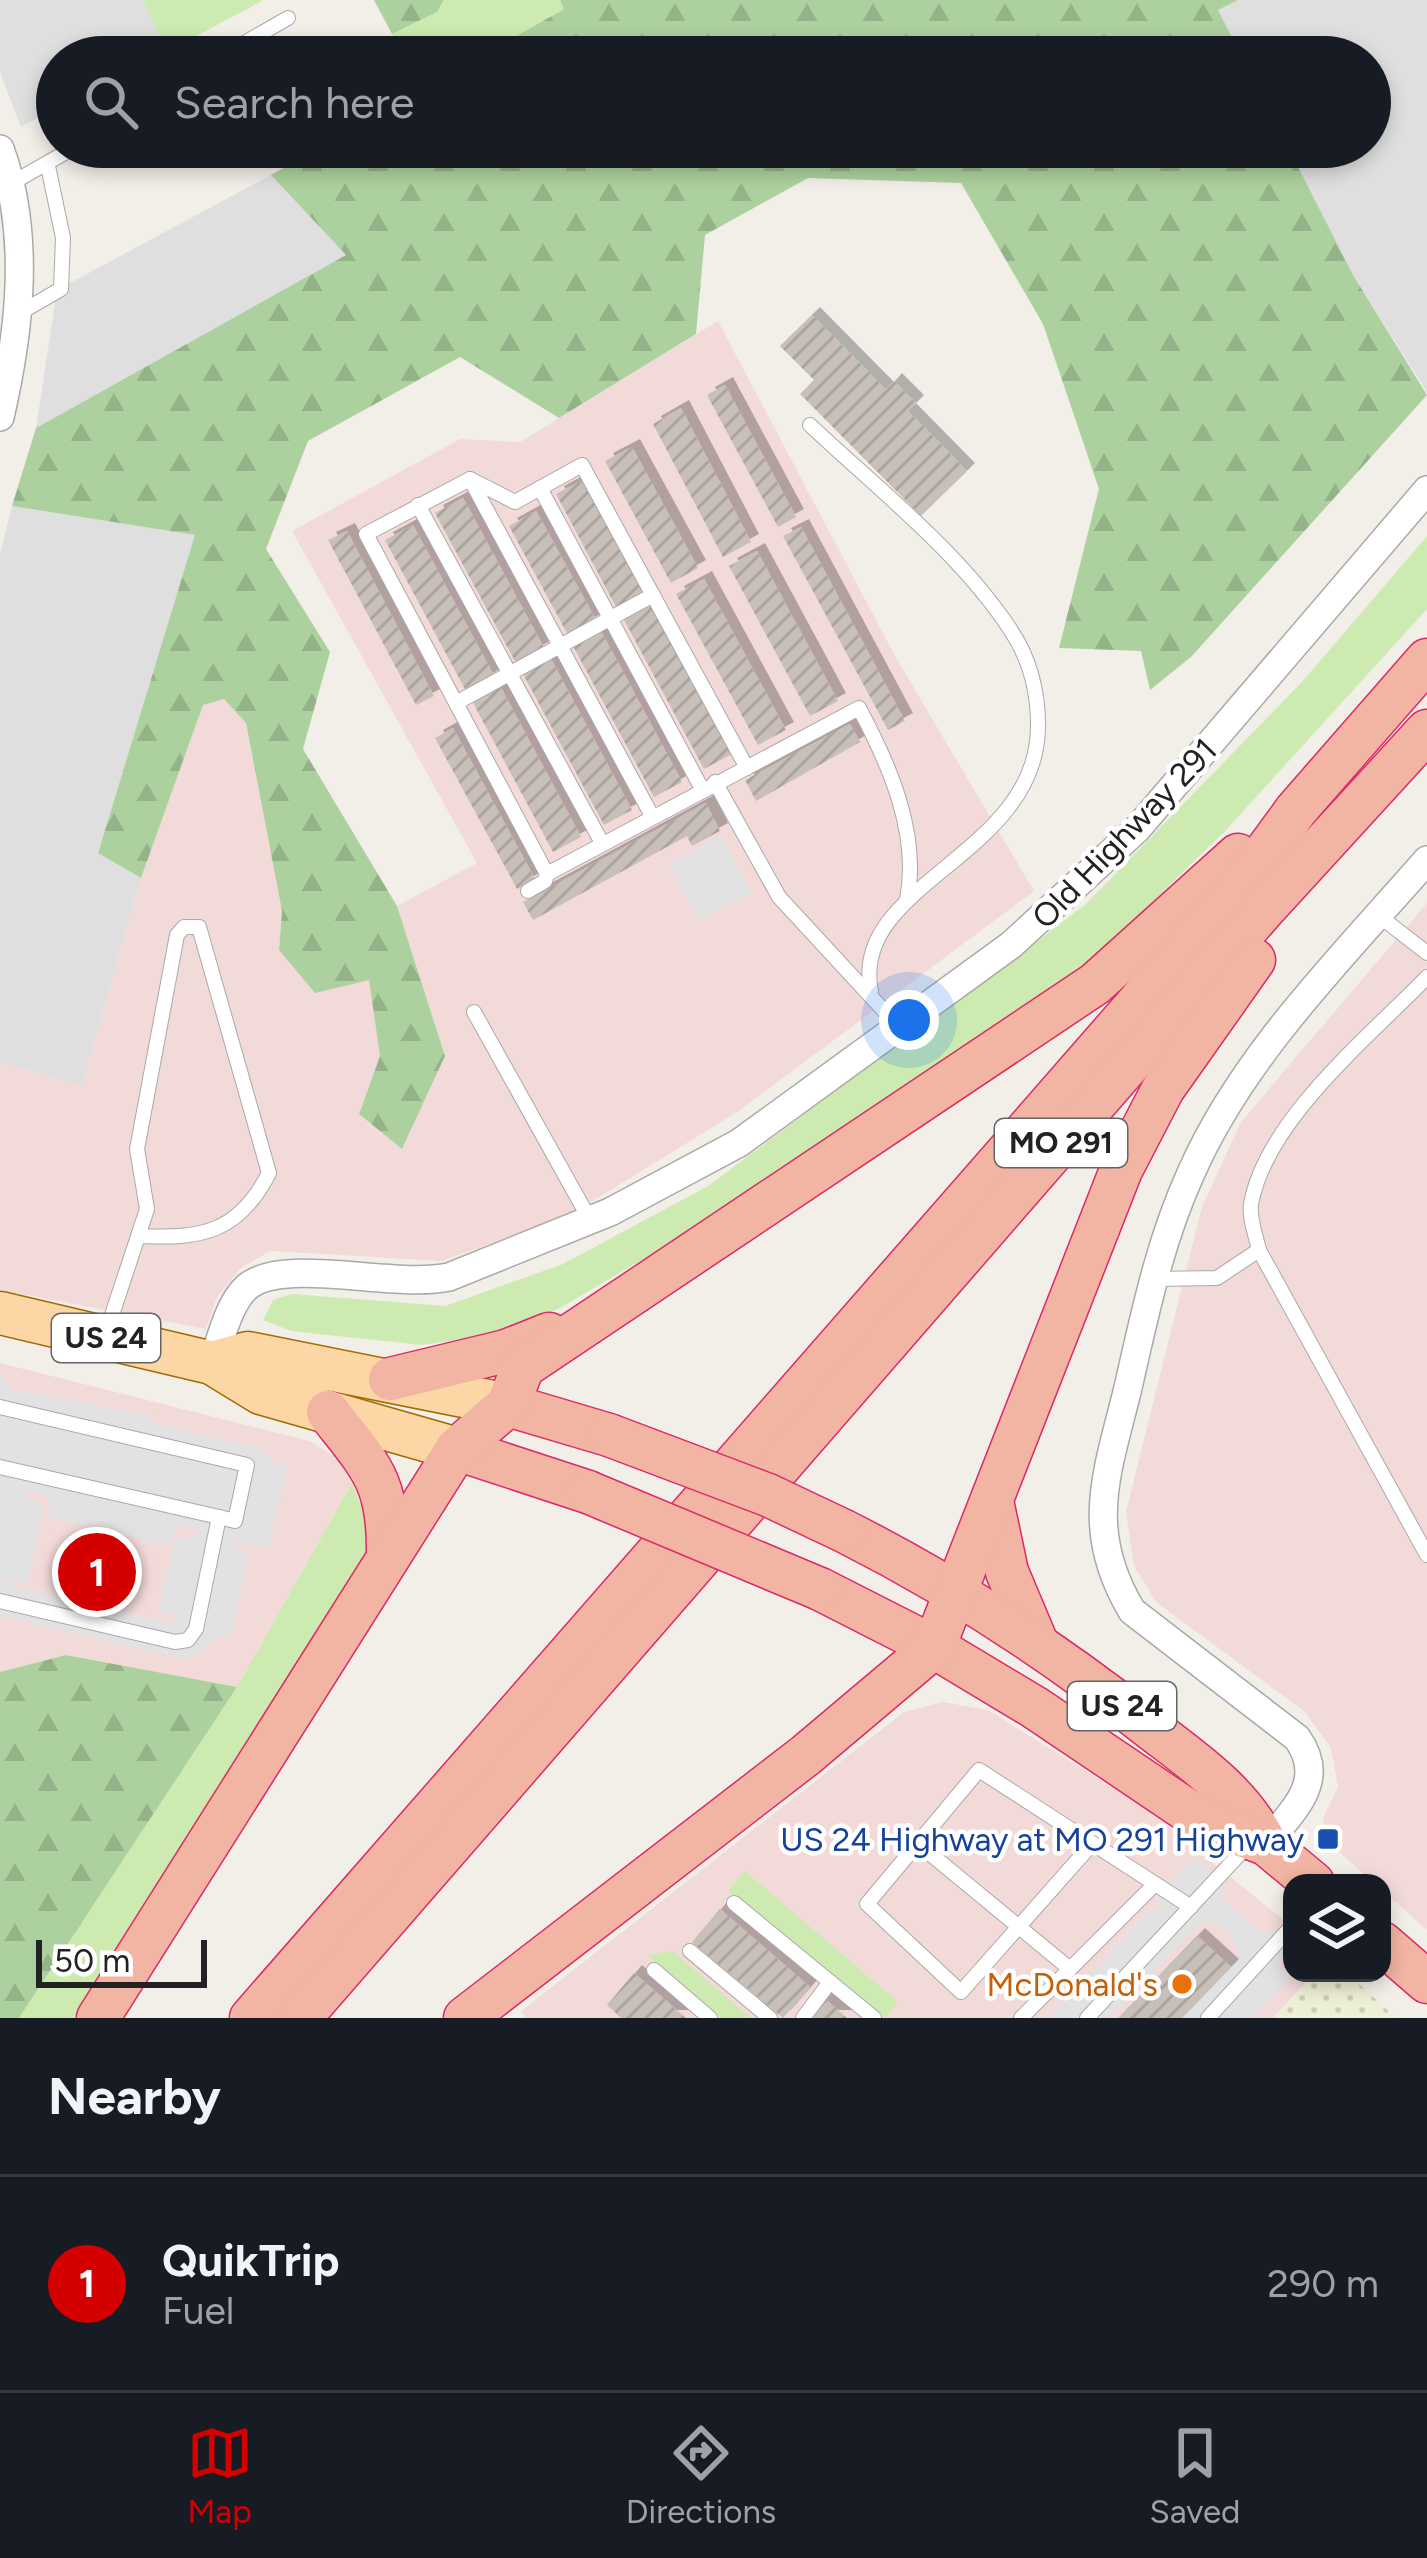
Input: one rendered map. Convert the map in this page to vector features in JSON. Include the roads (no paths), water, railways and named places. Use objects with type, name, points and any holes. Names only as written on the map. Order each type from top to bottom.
[{"type":"highway","name":"MO 291","points":[[251,2018],[1242,884],[1296,810],[1427,659]]},
{"type":"highway","name":"MO 291","points":[[300,2018],[1264,909],[1427,731]]},
{"type":"highway","points":[[465,2018],[877,1697],[934,1647],[1120,1169],[1163,1089],[1391,770]]},
{"type":"highway","points":[[98,2018],[457,1448],[508,1405],[524,1367],[1095,984],[1227,863],[1296,810]]},
{"type":"highway","points":[[390,1379],[506,1351],[600,1312]]},
{"type":"highway","name":"US 24","points":[[508,1405],[609,1435],[768,1495],[957,1592],[1036,1640],[1210,1775],[1238,1800],[1259,1842]]},
{"type":"highway","points":[[328,1412],[379,1474],[387,1507],[388,1555]]},
{"type":"highway","name":"US 24","points":[[457,1448],[588,1492],[820,1589],[934,1647],[1203,1821],[1259,1842],[1301,1874]]},
{"type":"highway","points":[[992,1501],[1007,1572],[1036,1640]]},
{"type":"highway","points":[[877,1697],[976,1672]]},
{"type":"highway","points":[[1391,1951],[1427,1982]]},
{"type":"main road","name":"US 24","points":[[0,1313],[212,1363],[261,1393],[457,1448]]},
{"type":"main road","name":"US 24","points":[[212,1363],[248,1353],[508,1405]]},
{"type":"street","points":[[0,149],[12,183],[18,314],[17,344],[0,418]]},
{"type":"street","name":"Old Highway 291","points":[[212,1363],[237,1300],[261,1279],[311,1272],[416,1284],[462,1272],[590,1220],[739,1143],[900,1028],[1055,909],[1137,830],[1427,490]]},
{"type":"street","points":[[1259,1842],[1304,1796],[1313,1773],[1308,1754],[1297,1738],[1132,1611],[1114,1581],[1103,1547],[1104,1485],[1174,1213],[1213,1127],[1277,1037],[1427,860]]},
{"type":"lane","points":[[257,36],[288,18]]},
{"type":"lane","points":[[12,183],[44,168]]},
{"type":"lane","points":[[18,314],[62,289],[62,238],[48,168]]},
{"type":"lane","points":[[810,425],[969,576],[1012,633],[1036,694],[1038,736],[1033,764],[1010,809],[908,900],[870,950],[871,991]]},
{"type":"lane","points":[[470,479],[515,502],[583,464],[747,768]]},
{"type":"lane","points":[[470,479],[366,534],[547,874],[545,881],[528,891]]},
{"type":"lane","points":[[470,479],[652,816]]},
{"type":"lane","points":[[540,488],[611,619],[779,897],[871,991],[900,1028]]},
{"type":"lane","points":[[418,506],[602,844]]},
{"type":"lane","points":[[456,703],[653,595]]},
{"type":"lane","points":[[547,874],[859,708],[893,777],[910,866],[908,900]]},
{"type":"lane","points":[[1378,915],[1427,953]]},
{"type":"lane","points":[[105,1338],[142,1236],[147,1209],[136,1149],[177,935],[184,927],[199,926],[269,1173],[247,1207],[220,1228],[193,1238],[142,1236]]},
{"type":"lane","points":[[1427,977],[1294,1117],[1250,1209],[1259,1250],[1427,1555]]},
{"type":"lane","points":[[474,1012],[590,1220]]},
{"type":"lane","points":[[1154,1279],[1217,1277],[1259,1250]]},
{"type":"lane","points":[[0,1407],[247,1466],[235,1521],[0,1467]]},
{"type":"lane","points":[[0,1600],[175,1642],[188,1640],[196,1629],[219,1517]]},
{"type":"lane","points":[[1091,1845],[961,1992],[867,1904],[979,1769],[1191,1906]]},
{"type":"lane","points":[[916,1842],[1070,1970]]},
{"type":"lane","points":[[1088,2018],[1191,1906],[1259,1842]]},
{"type":"lane","points":[[1021,2018],[1154,1885]]},
{"type":"lane","points":[[734,1903],[874,2018]]},
{"type":"lane","points":[[1208,2018],[1283,1936]]},
{"type":"lane","points":[[690,1951],[770,2018]]},
{"type":"lane","points":[[654,1970],[710,2018]]},
{"type":"lane","points":[[803,2018],[830,1982]]},
{"type":"place","name":"QuikTrip","points":[[97,1572]]},
{"type":"place","name":"US 24 Highway at MO 291 Highway","points":[[1328,1839]]},
{"type":"place","name":"McDonald's","points":[[1182,1984]]}]
